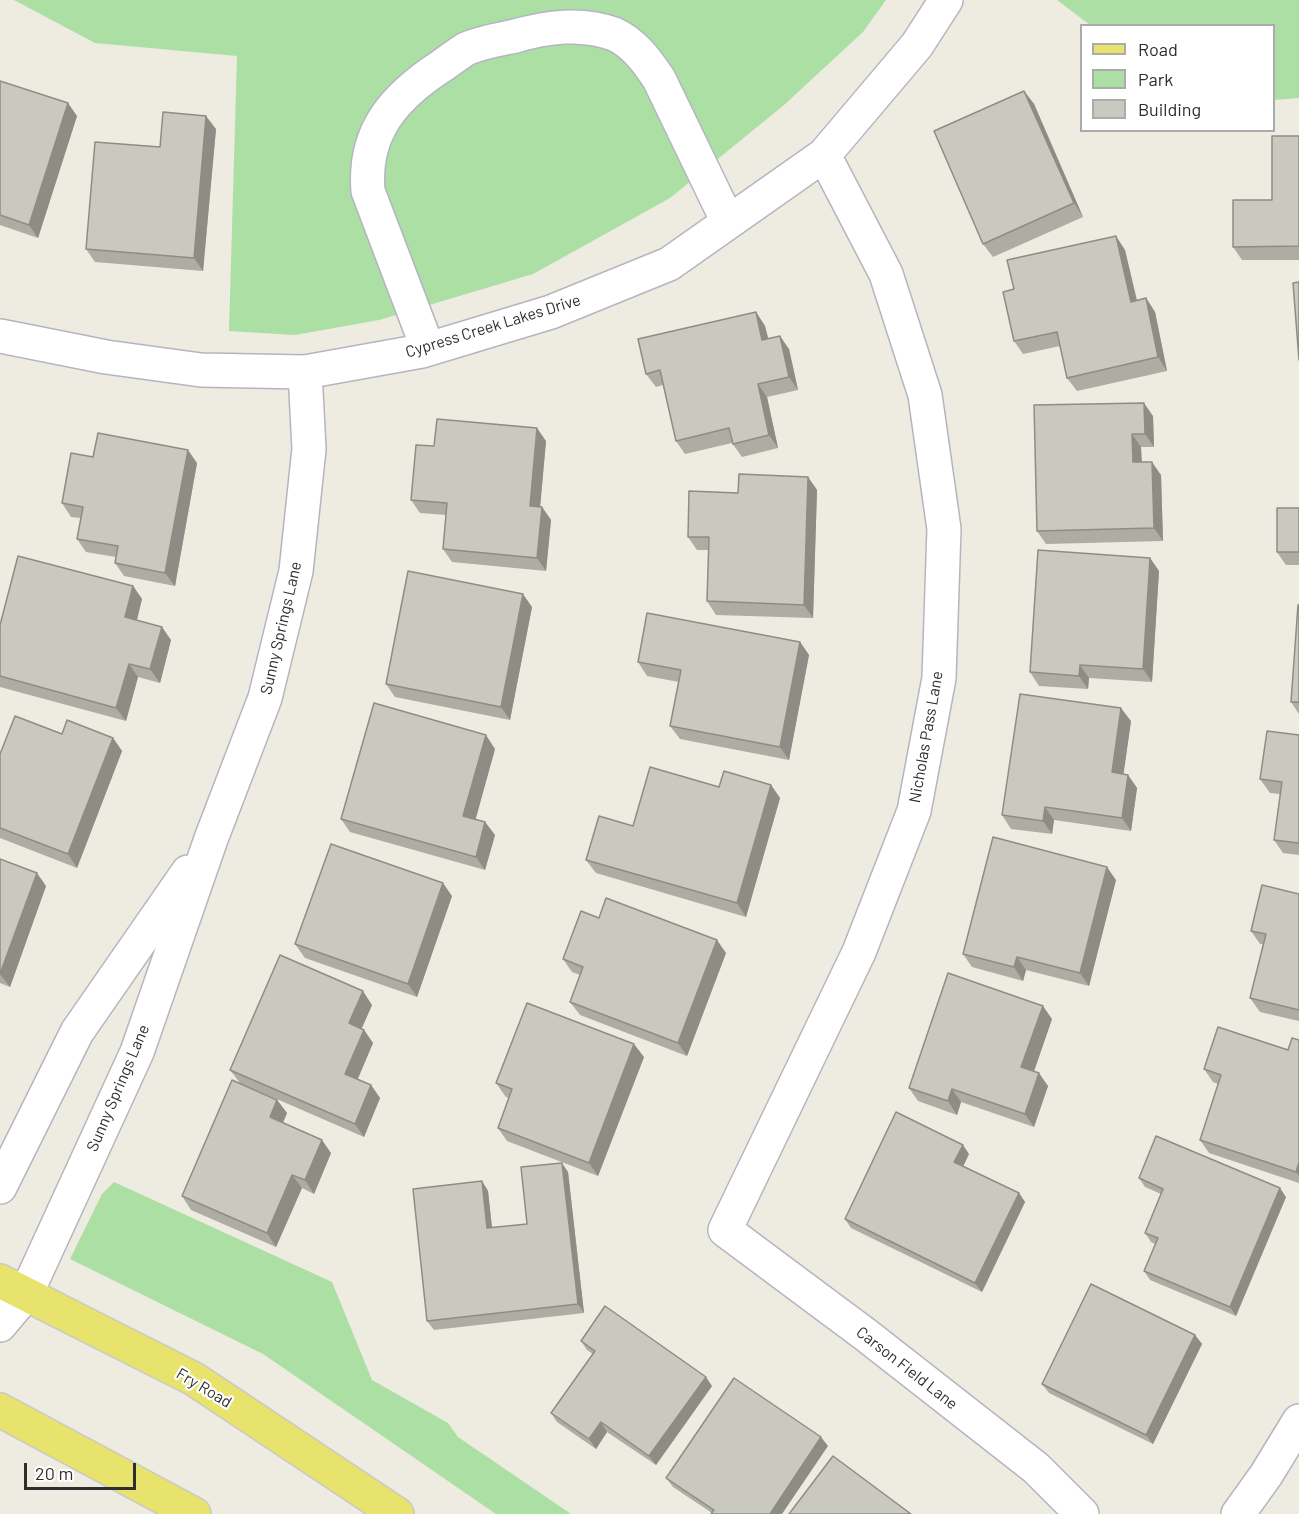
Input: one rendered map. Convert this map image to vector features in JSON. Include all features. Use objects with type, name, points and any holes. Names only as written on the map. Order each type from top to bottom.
[{"type":"main road","name":"Fry Road","points":[[13,1288],[194,1379],[397,1514]]},
{"type":"main road","points":[[0,1410],[194,1514]]},
{"type":"street","name":"Cypress Creek Lakes Drive","points":[[0,336],[106,357],[201,370],[305,372],[428,349],[551,312],[669,264],[824,155],[917,45],[946,0]]},
{"type":"street","points":[[428,349],[368,191],[366,173],[371,146],[382,122],[398,100],[423,77],[467,49],[540,29],[572,26],[614,35],[630,44],[645,57],[659,79],[728,222]]},
{"type":"street","name":"Nicholas Pass Lane","points":[[725,1230],[859,952],[914,811],[939,678],[944,529],[925,395],[886,274],[824,155]]},
{"type":"street","name":"Sunny Springs Lane","points":[[0,1324],[13,1288],[137,1052],[211,839],[265,698],[296,571],[309,449],[305,372]]},
{"type":"street","name":"Sunny Springs Lane","points":[[0,1187],[77,1032],[211,839]]},
{"type":"street","name":"Carson Field Lane","points":[[725,1230],[866,1335],[1036,1468],[1082,1514]]},
{"type":"street","points":[[1238,1514],[1266,1475],[1299,1421]]},
{"type":"green space","points":[[14,0],[886,0],[863,32],[784,105],[670,198],[533,274],[379,320],[295,335],[229,331],[237,56],[95,43]]},
{"type":"green space","points":[[1057,0],[1299,0],[1299,98],[1275,100],[1275,24],[1089,24]]},
{"type":"green space","points":[[114,1182],[332,1282],[372,1380],[448,1423],[458,1437],[571,1514],[496,1514],[263,1354],[70,1259],[102,1194]]},
{"type":"building","points":[[0,81],[68,103],[29,225],[0,215]]},
{"type":"building","points":[[1024,91],[1074,203],[983,244],[934,131]]},
{"type":"building","points":[[163,112],[206,116],[194,258],[86,249],[95,142],[160,147]]},
{"type":"building","points":[[1272,136],[1299,136],[1299,246],[1233,247],[1233,200],[1272,200]]},
{"type":"building","points":[[1116,236],[1131,302],[1146,298],[1158,357],[1067,378],[1057,332],[1014,341],[1003,292],[1014,289],[1007,260]]},
{"type":"building","points":[[1299,282],[1299,360],[1293,283]]},
{"type":"building","points":[[756,312],[762,340],[780,336],[789,377],[758,384],[769,435],[733,444],[729,428],[676,441],[660,370],[646,374],[638,339]]},
{"type":"building","points":[[1144,403],[1145,434],[1132,434],[1133,462],[1152,462],[1154,528],[1037,531],[1034,405]]},
{"type":"building","points":[[437,419],[537,428],[530,506],[542,507],[537,558],[443,549],[447,503],[411,500],[416,445],[434,446]]},
{"type":"building","points":[[98,433],[188,450],[165,573],[115,563],[118,546],[77,539],[83,507],[62,503],[71,453],[93,457]]},
{"type":"building","points":[[739,474],[808,477],[804,605],[707,601],[709,537],[688,537],[689,491],[738,493]]},
{"type":"building","points":[[1277,508],[1299,508],[1299,552],[1277,552]]},
{"type":"building","points":[[1038,550],[1150,558],[1143,669],[1080,665],[1079,676],[1030,672]]},
{"type":"building","points":[[18,556],[133,586],[125,617],[162,627],[150,669],[129,664],[116,708],[0,676],[0,625]]},
{"type":"building","points":[[408,571],[523,594],[501,707],[386,684]]},
{"type":"building","points":[[1298,605],[1299,702],[1291,702]]},
{"type":"building","points":[[647,613],[800,642],[780,747],[670,726],[681,670],[638,662]]},
{"type":"building","points":[[1020,694],[1121,708],[1112,772],[1128,775],[1122,818],[1045,807],[1043,821],[1002,815]]},
{"type":"building","points":[[374,703],[486,735],[463,816],[485,822],[476,857],[341,819]]},
{"type":"building","points":[[15,716],[62,734],[67,720],[113,738],[68,854],[0,828],[0,754]]},
{"type":"building","points":[[1267,731],[1299,735],[1299,843],[1274,840],[1282,782],[1260,779]]},
{"type":"building","points":[[650,767],[719,787],[724,771],[771,785],[737,903],[586,860],[599,816],[633,826]]},
{"type":"building","points":[[993,837],[1107,867],[1080,973],[1017,957],[1014,967],[963,954]]},
{"type":"building","points":[[331,844],[443,883],[408,984],[295,944]]},
{"type":"building","points":[[0,859],[37,873],[0,974]]},
{"type":"building","points":[[1262,885],[1299,894],[1299,1010],[1250,998],[1266,934],[1251,931]]},
{"type":"building","points":[[606,898],[717,940],[678,1043],[570,1002],[583,967],[563,959],[581,911],[599,918]]},
{"type":"building","points":[[280,955],[363,991],[349,1023],[364,1030],[345,1074],[371,1085],[355,1124],[230,1070]]},
{"type":"building","points":[[948,973],[1043,1006],[1021,1067],[1039,1073],[1025,1114],[952,1089],[948,1101],[909,1088]]},
{"type":"building","points":[[527,1003],[634,1044],[589,1163],[498,1128],[512,1089],[496,1083]]},
{"type":"building","points":[[1218,1027],[1288,1050],[1292,1038],[1299,1040],[1299,1162],[1296,1172],[1200,1140],[1221,1075],[1204,1069]]},
{"type":"building","points":[[232,1080],[277,1100],[270,1117],[322,1140],[305,1180],[292,1175],[267,1233],[182,1196]]},
{"type":"building","points":[[896,1112],[963,1145],[954,1162],[1019,1193],[975,1283],[845,1219]]},
{"type":"building","points":[[1156,1136],[1280,1188],[1230,1307],[1144,1271],[1158,1238],[1145,1233],[1163,1189],[1139,1178]]},
{"type":"building","points":[[562,1163],[578,1304],[427,1321],[413,1189],[482,1181],[487,1228],[527,1224],[521,1167]]},
{"type":"building","points":[[1091,1284],[1195,1335],[1146,1435],[1042,1384]]},
{"type":"building","points":[[605,1306],[706,1377],[649,1456],[601,1422],[589,1439],[551,1413],[595,1351],[581,1341]]},
{"type":"building","points":[[734,1378],[821,1437],[770,1514],[711,1514],[714,1510],[666,1478]]},
{"type":"building","points":[[833,1456],[911,1514],[789,1514]]}]
